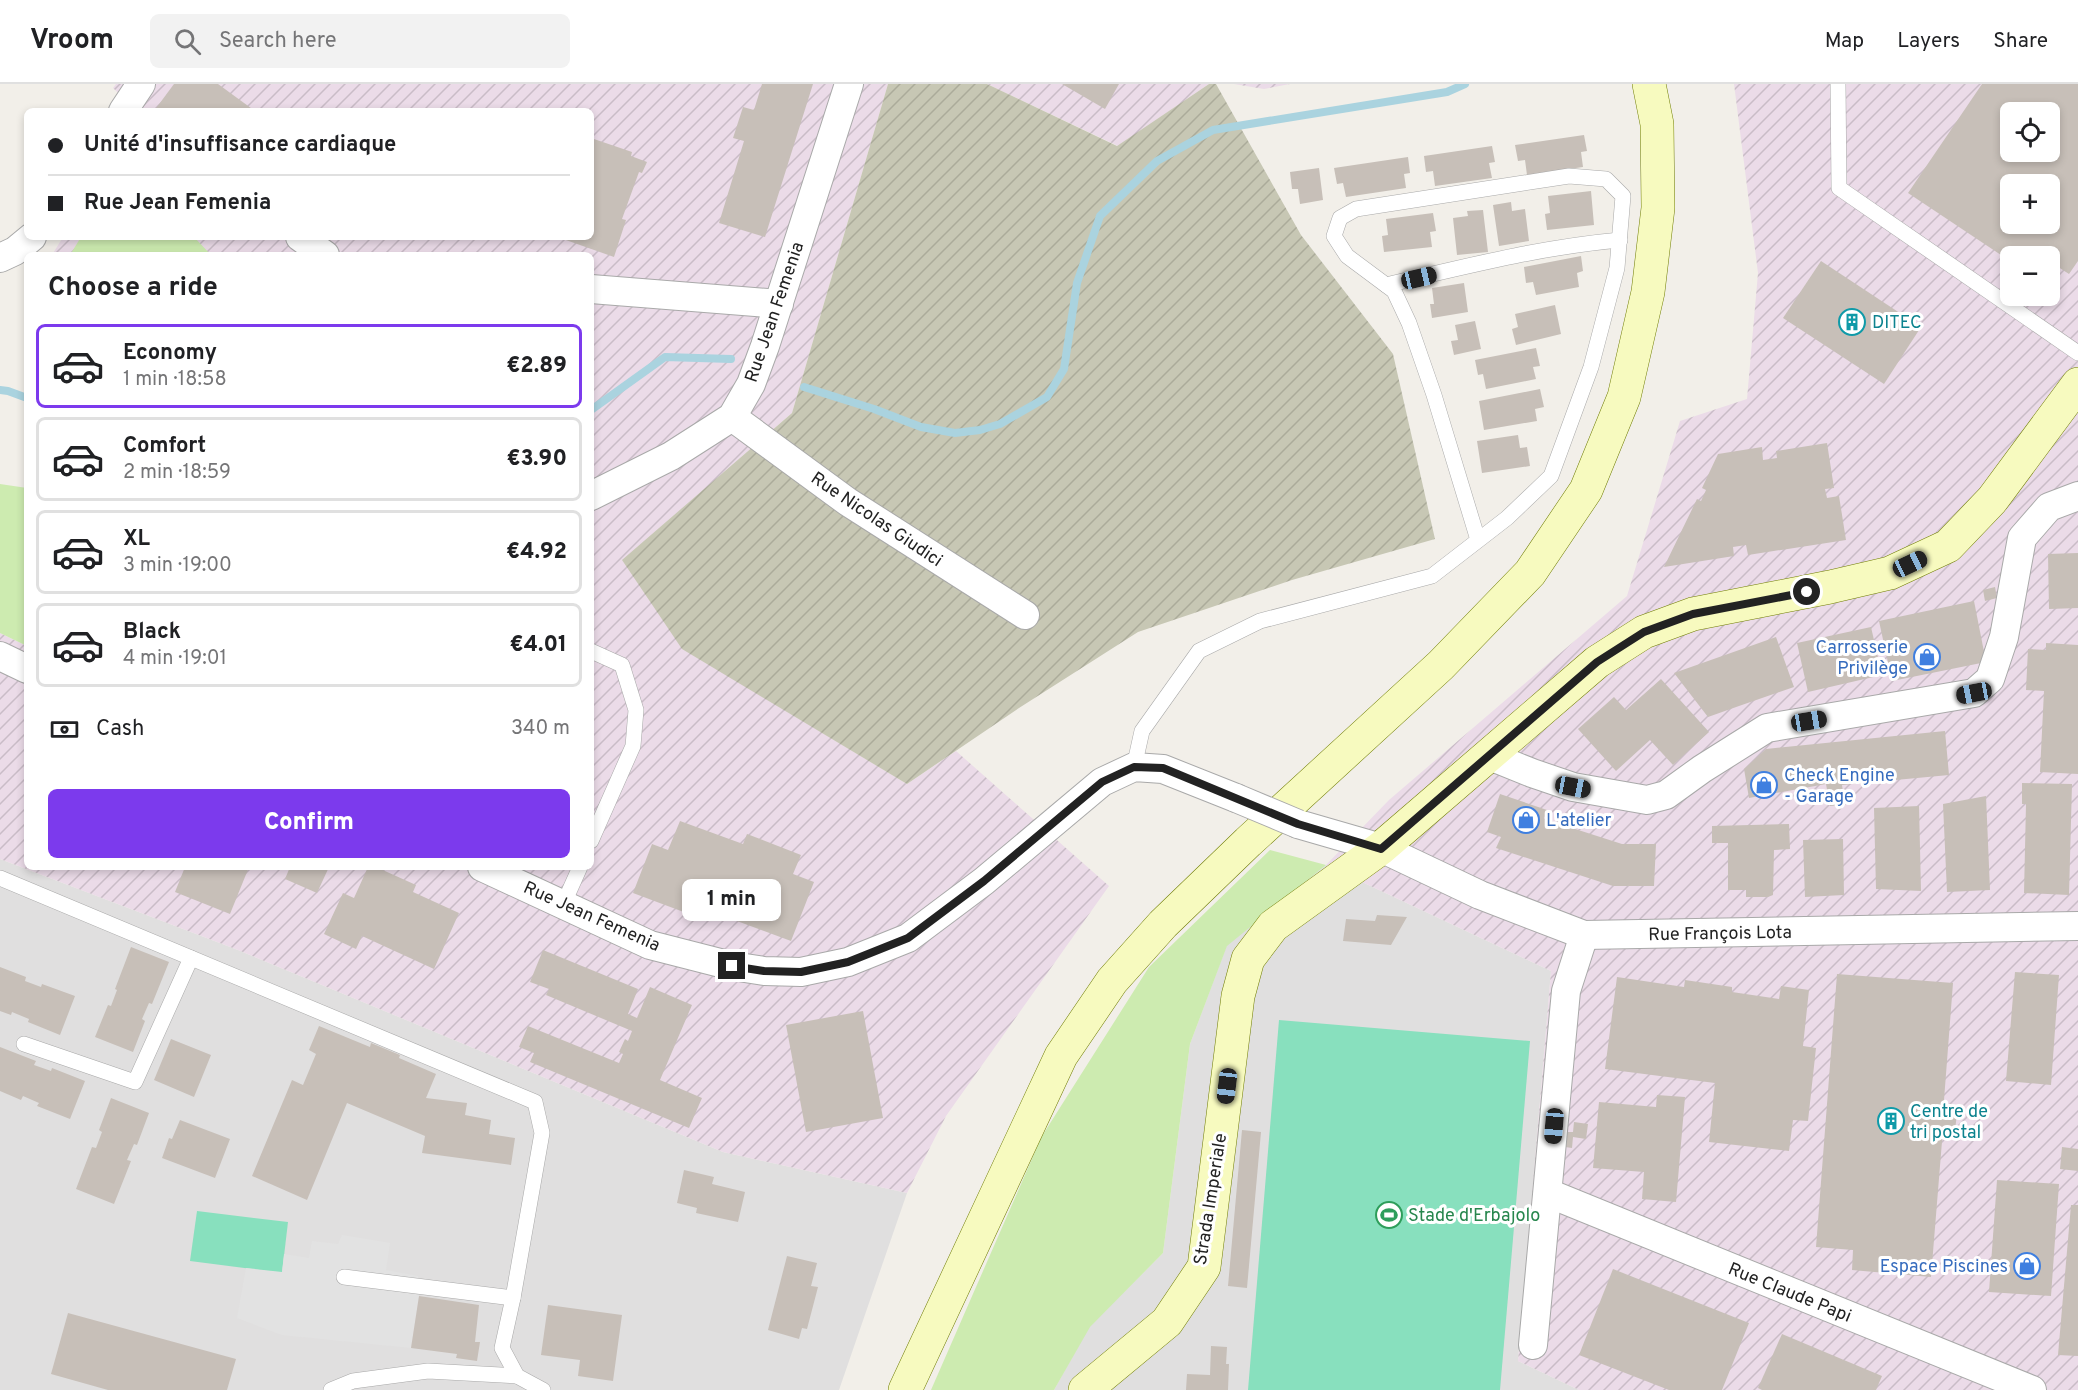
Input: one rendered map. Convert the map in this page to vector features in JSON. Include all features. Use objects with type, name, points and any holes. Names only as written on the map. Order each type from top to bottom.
[{"type":"street","points":[[125,108],[141,84]]},
{"type":"street","name":"Rue Jean Femenia","points":[[594,494],[671,456],[732,417],[751,384],[849,84]]},
{"type":"street","points":[[905,1390],[1061,1056],[1112,981],[1163,924],[1248,842],[1441,665],[1530,573],[1586,490],[1624,397],[1648,292],[1658,208],[1657,124],[1649,84]]},
{"type":"street","points":[[0,258],[15,251],[28,240]]},
{"type":"street","points":[[304,240],[321,252]]},
{"type":"street","points":[[594,289],[779,304]]},
{"type":"street","name":"Strada Imperiale","points":[[1085,1390],[1167,1322],[1204,1267],[1238,996],[1248,959],[1272,926],[1381,849],[1597,662],[1644,632],[1693,614],[1890,573],[1948,546],[1992,500],[2078,384]]},
{"type":"street","name":"Rue Nicolas Giudici","points":[[732,417],[848,502],[1025,615]]},
{"type":"street","points":[[1490,756],[1573,787],[1647,800],[1666,795],[1767,728],[1974,693],[1990,679],[2004,637],[2022,538],[2049,507],[2078,496]]},
{"type":"street","points":[[0,656],[24,668]]},
{"type":"street","name":"Rue Jean Femenia","points":[[488,870],[650,945],[732,966],[764,971],[801,972],[848,962],[908,938],[984,881],[1102,782],[1134,767],[1163,768],[1298,824],[1381,849]]},
{"type":"street","name":"Rue François Lota","points":[[1381,849],[1480,895],[1584,935],[2078,926]]},
{"type":"street","points":[[1533,1345],[1566,991],[1584,935]]},
{"type":"street","name":"Rue Claude Papi","points":[[1548,1193],[2031,1390]]},
{"type":"lane","points":[[1838,84],[1839,188],[2078,353]]},
{"type":"lane","points":[[1134,767],[1142,731],[1199,651],[1260,621],[1432,576],[1507,518],[1551,476],[1590,367],[1617,268],[1623,196],[1606,179],[1569,176],[1356,209],[1340,218],[1334,236],[1347,256],[1394,291],[1409,323],[1434,395],[1478,540]]},
{"type":"lane","points":[[1386,285],[1492,260],[1586,243],[1620,240]]},
{"type":"lane","points":[[594,652],[622,665],[636,710],[633,746],[594,834]]},
{"type":"lane","points":[[563,905],[579,870]]},
{"type":"lane","points":[[0,878],[535,1102],[542,1133],[502,1348],[517,1376]]},
{"type":"lane","points":[[24,1044],[135,1082],[190,958]]},
{"type":"lane","points":[[344,1276],[513,1298]]},
{"type":"lane","points":[[331,1390],[353,1381],[428,1371],[517,1376],[543,1390]]},
{"type":"shaded area","points":[[116,84],[888,84],[792,413],[623,560],[821,732],[907,784],[956,751],[1109,886],[946,1116],[907,1193],[723,1152],[238,950],[29,870],[594,870],[594,252],[54,252],[61,240],[594,240],[594,108],[134,108],[113,88]]},
{"type":"shaded area","points":[[888,84],[987,84],[1117,146],[1209,84],[1216,84],[1301,235],[1393,354],[1435,539],[1292,580],[1138,632],[1019,708],[907,784],[682,649],[622,560],[792,413]]},
{"type":"shaded area","points":[[987,84],[1209,84],[1118,146]]},
{"type":"shaded area","points":[[1234,84],[1290,84],[1264,89]]},
{"type":"shaded area","points":[[1734,84],[2078,84],[2078,1390],[1579,1390],[1518,1361],[1551,971],[1326,865],[1389,800],[1627,596],[1680,421],[1747,399],[1758,273]]},
{"type":"shaded area","points":[[0,633],[24,645],[24,868],[0,859]]},
{"type":"shaded area","points":[[0,859],[238,950],[723,1152],[907,1193],[839,1390],[0,1390]]},
{"type":"shaded area","points":[[1326,865],[1551,971],[1518,1361],[1579,1390],[1054,1390],[1089,1327],[1163,1253],[1190,1044],[1227,945]]},
{"type":"shaded area","points":[[342,1235],[390,1243],[386,1270],[418,1276],[419,1296],[411,1348],[282,1335],[237,1318],[246,1268],[282,1272],[284,1254],[309,1258],[312,1241],[338,1244]]},
{"type":"green space","points":[[79,240],[197,240],[208,252],[72,252]]},
{"type":"green space","points":[[0,484],[24,488],[24,645],[0,633]]},
{"type":"green space","points":[[1270,850],[1326,865],[1227,946],[1190,1044],[1163,1253],[1090,1327],[1054,1390],[931,1390],[1042,1136],[1149,967]]},
{"type":"green space","name":"Stade d'Erbajolo","points":[[1279,1020],[1530,1041],[1500,1390],[1248,1390]]},
{"type":"green space","points":[[197,1211],[288,1222],[282,1273],[190,1261]]},
{"type":"building","points":[[174,84],[218,84],[251,108],[156,108]]},
{"type":"building","points":[[762,84],[813,84],[765,237],[719,223],[744,141],[733,138],[743,107],[754,110]]},
{"type":"building","points":[[1062,84],[1119,84],[1105,109]]},
{"type":"building","points":[[1982,84],[2078,84],[2078,261],[2069,274],[2060,268],[2060,246],[2000,246],[2000,254],[1908,193]]},
{"type":"building","points":[[1584,135],[1587,151],[1581,152],[1583,167],[1527,175],[1525,160],[1518,161],[1515,145]]},
{"type":"building","points":[[594,139],[632,152],[631,156],[647,162],[642,173],[639,172],[622,219],[626,220],[614,257],[566,240],[594,240]]},
{"type":"building","points":[[1492,146],[1495,162],[1489,163],[1492,178],[1435,186],[1433,171],[1426,172],[1424,156]]},
{"type":"building","points":[[1408,157],[1410,173],[1404,174],[1406,188],[1346,197],[1343,183],[1337,184],[1334,168]]},
{"type":"building","points":[[1319,168],[1323,200],[1300,204],[1298,189],[1292,189],[1290,172]]},
{"type":"building","points":[[1591,191],[1594,225],[1547,230],[1545,214],[1550,213],[1548,196]]},
{"type":"building","points":[[1511,202],[1512,211],[1525,209],[1529,241],[1499,246],[1493,205]]},
{"type":"building","points":[[1483,210],[1488,252],[1457,255],[1453,218],[1468,216],[1467,211]]},
{"type":"building","points":[[1433,213],[1436,231],[1430,232],[1432,247],[1384,252],[1382,236],[1388,235],[1386,219]]},
{"type":"building","points":[[1581,256],[1583,271],[1577,273],[1579,287],[1536,295],[1533,282],[1526,283],[1524,267]]},
{"type":"building","name":"DITEC","points":[[1821,261],[1921,327],[1884,384],[1783,318]]},
{"type":"building","points":[[1464,283],[1468,312],[1432,318],[1430,304],[1434,304],[1432,288]]},
{"type":"building","points":[[1555,305],[1561,334],[1516,345],[1512,329],[1518,327],[1515,314]]},
{"type":"building","points":[[1475,321],[1481,349],[1454,355],[1451,341],[1458,340],[1455,325]]},
{"type":"building","points":[[1536,348],[1540,366],[1533,367],[1536,379],[1486,389],[1483,374],[1478,375],[1475,360]]},
{"type":"building","points":[[1540,389],[1544,407],[1535,409],[1537,421],[1484,430],[1479,401]]},
{"type":"building","points":[[1518,435],[1520,448],[1527,447],[1530,466],[1482,473],[1477,441]]},
{"type":"building","points":[[1827,443],[1834,488],[1825,489],[1827,498],[1839,496],[1846,540],[1748,555],[1746,545],[1733,547],[1734,556],[1664,567],[1697,499],[1701,501],[1706,490],[1702,488],[1718,454],[1762,447],[1763,460],[1777,458],[1776,451]]},
{"type":"building","points":[[2078,553],[2078,608],[2049,609],[2048,554]]},
{"type":"building","points":[[1995,587],[1997,598],[1985,601],[1983,590]]},
{"type":"building","points":[[1974,601],[1986,662],[1892,681],[1879,621]]},
{"type":"building","points":[[1871,627],[1882,675],[1808,692],[1797,643]]},
{"type":"building","points":[[1776,637],[1794,687],[1708,717],[1674,673]]},
{"type":"building","points":[[2046,643],[2078,645],[2078,774],[2040,772],[2044,691],[2026,690],[2028,649],[2046,650]]},
{"type":"building","points":[[1661,679],[1709,732],[1673,765],[1650,740],[1616,771],[1578,729],[1614,697],[1626,710]]},
{"type":"building","points":[[1945,731],[1949,775],[1842,785],[1845,805],[1830,806],[1826,784],[1749,798],[1744,769],[1766,749]]},
{"type":"building","points":[[2022,783],[2072,784],[2069,895],[2024,893],[2026,804],[2022,804]]},
{"type":"building","points":[[1500,794],[1547,810],[1544,819],[1622,844],[1656,844],[1654,886],[1613,886],[1496,848],[1501,837],[1487,832]]},
{"type":"building","points":[[1986,796],[1990,890],[1947,892],[1943,804]]},
{"type":"building","points":[[1919,806],[1921,891],[1876,889],[1874,808]]},
{"type":"building","points":[[680,821],[743,844],[747,834],[801,855],[793,874],[814,882],[791,941],[718,914],[721,904],[704,898],[697,917],[633,893],[652,844],[668,850]]},
{"type":"building","points":[[1789,824],[1790,849],[1774,850],[1773,895],[1746,897],[1746,890],[1728,890],[1728,843],[1712,843],[1712,826]]},
{"type":"building","points":[[1843,839],[1844,895],[1805,897],[1803,840]]},
{"type":"building","points":[[184,870],[248,870],[230,914],[175,892]]},
{"type":"building","points":[[289,870],[328,870],[317,893],[285,879]]},
{"type":"building","points":[[367,870],[383,870],[416,885],[413,892],[459,913],[434,969],[362,936],[356,949],[324,934],[343,893],[354,898]]},
{"type":"building","points":[[1377,915],[1407,917],[1391,945],[1343,941],[1346,919],[1375,921]]},
{"type":"building","points":[[131,947],[169,962],[152,1004],[149,1003],[142,1019],[145,1021],[133,1052],[95,1037],[108,1005],[111,1006]]},
{"type":"building","points":[[543,950],[638,989],[628,1014],[637,1018],[650,987],[692,1005],[660,1080],[702,1098],[689,1128],[530,1062],[534,1053],[519,1047],[528,1026],[619,1063],[623,1054],[619,1052],[625,1039],[628,1041],[632,1031],[546,995],[549,989],[530,982]]},
{"type":"building","points":[[0,967],[26,977],[25,981],[41,987],[42,984],[75,996],[60,1035],[28,1022],[29,1019],[12,1012],[11,1015],[0,1011]]},
{"type":"building","points":[[2015,972],[2059,975],[2051,1085],[2006,1081]]},
{"type":"building","name":"Centre de tri postal","points":[[1837,974],[1953,983],[1943,1113],[1957,1114],[1955,1130],[1943,1129],[1931,1277],[1852,1270],[1853,1250],[1816,1247]]},
{"type":"building","points":[[1617,977],[1684,987],[1685,980],[1732,987],[1732,992],[1779,999],[1781,986],[1809,990],[1803,1046],[1816,1048],[1808,1121],[1793,1120],[1789,1151],[1709,1142],[1715,1083],[1605,1069]]},
{"type":"building","points":[[863,1011],[883,1118],[806,1132],[786,1025]]},
{"type":"building","points":[[319,1026],[370,1047],[371,1043],[436,1074],[426,1098],[467,1103],[465,1115],[491,1120],[489,1134],[515,1138],[511,1165],[422,1153],[425,1136],[347,1103],[307,1200],[252,1176],[292,1080],[303,1085],[316,1054],[309,1050]]},
{"type":"building","points":[[171,1039],[211,1055],[194,1097],[154,1080]]},
{"type":"building","points":[[0,1047],[36,1061],[34,1065],[51,1071],[52,1068],[85,1081],[70,1119],[37,1106],[39,1103],[23,1096],[21,1100],[0,1091]]},
{"type":"building","points":[[1657,1095],[1685,1097],[1676,1202],[1642,1199],[1644,1172],[1593,1168],[1599,1102],[1656,1107]]},
{"type":"building","points":[[111,1098],[149,1113],[137,1145],[134,1144],[127,1160],[131,1161],[114,1204],[76,1189],[92,1147],[96,1148],[102,1132],[99,1130]]},
{"type":"building","points":[[180,1120],[230,1139],[215,1178],[162,1158],[169,1138],[172,1139]]},
{"type":"building","points":[[1574,1122],[1588,1124],[1586,1139],[1573,1137],[1572,1148],[1565,1147],[1567,1132],[1573,1132]]},
{"type":"building","points":[[1242,1130],[1261,1132],[1247,1288],[1228,1286]]},
{"type":"building","points":[[2062,1147],[2078,1149],[2078,1171],[2060,1169]]},
{"type":"building","points":[[684,1170],[714,1177],[712,1184],[745,1192],[738,1222],[696,1213],[697,1208],[677,1203]]},
{"type":"building","points":[[1997,1180],[2059,1184],[2051,1296],[1989,1292]]},
{"type":"building","points":[[2071,1205],[2078,1205],[2078,1356],[2058,1355]]},
{"type":"building","points":[[787,1256],[817,1263],[811,1286],[818,1287],[807,1329],[802,1328],[799,1339],[768,1330]]},
{"type":"building","points":[[1613,1269],[1749,1323],[1722,1390],[1669,1390],[1579,1355]]},
{"type":"building","points":[[419,1296],[479,1305],[475,1342],[480,1342],[477,1361],[456,1358],[457,1354],[411,1348]]},
{"type":"building","points":[[548,1305],[622,1315],[613,1381],[578,1376],[580,1360],[541,1355]]},
{"type":"building","points":[[68,1313],[236,1359],[227,1390],[108,1390],[51,1374]]},
{"type":"building","points":[[1782,1334],[1882,1376],[1876,1390],[1762,1390],[1758,1388]]},
{"type":"building","points":[[1211,1346],[1227,1347],[1228,1390],[1186,1390],[1187,1374],[1210,1375]]},
{"type":"waterway","points":[[804,387],[874,409],[921,427],[955,433],[980,430],[1000,424],[1047,397],[1064,369],[1077,283],[1100,216],[1157,161],[1213,130],[1447,92],[1465,84]]},
{"type":"waterway","points":[[594,408],[665,357],[731,359]]},
{"type":"waterway","points":[[0,390],[24,397]]},
{"type":"place","name":"DITEC","points":[[1852,322]]},
{"type":"place","name":"Carrosserie Privilège","points":[[1927,657]]},
{"type":"place","name":"Check Engine - Garage","points":[[1764,785]]},
{"type":"place","name":"L'atelier","points":[[1526,820]]},
{"type":"place","name":"Centre de tri postal","points":[[1891,1121]]},
{"type":"place","name":"Stade d'Erbajolo","points":[[1389,1215]]},
{"type":"place","name":"Espace Piscines","points":[[2027,1266]]},
{"type":"route","points":[[732,966],[764,971],[801,972],[848,962],[908,938],[984,881],[1102,782],[1134,767],[1163,768],[1298,824],[1381,849],[1597,662],[1644,632],[1693,614],[1807,592]]}]
